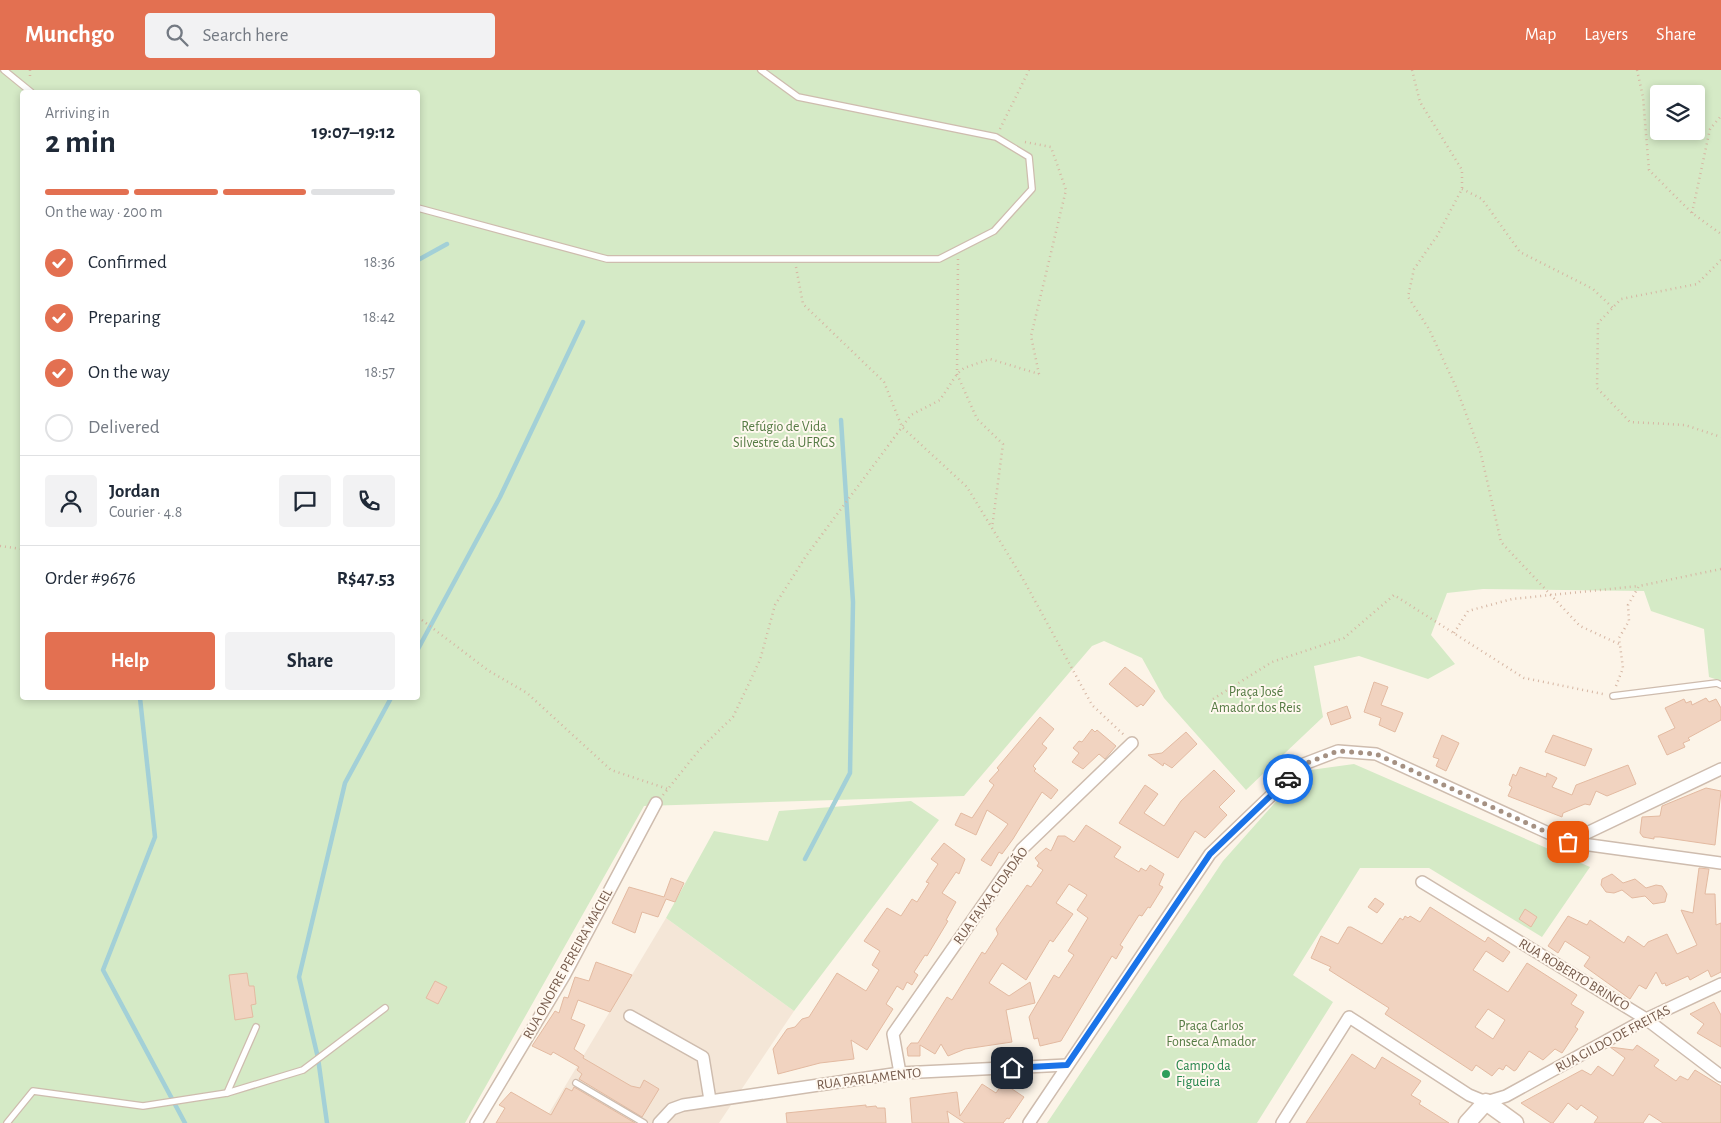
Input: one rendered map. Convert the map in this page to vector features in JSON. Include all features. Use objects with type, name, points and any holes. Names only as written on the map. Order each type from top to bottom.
[{"type":"street","name":"RUA FAIXA CIDADÃO","points":[[900,1073],[893,1034],[1022,849],[1132,743]]},
{"type":"street","points":[[1029,1123],[1210,854],[1304,764],[1338,751],[1376,754],[1568,842],[1721,863]]},
{"type":"street","points":[[1568,842],[1721,769]]},
{"type":"street","name":"RUA ONOFRE PEREIRA MACIEL","points":[[476,1123],[564,976],[656,803]]},
{"type":"street","name":"RUA ROBERTO BRINCO","points":[[1422,882],[1646,1019],[1721,1076]]},
{"type":"street","name":"RUA GILDO DE FREITAS","points":[[1478,1115],[1506,1096],[1646,1019],[1721,984]]},
{"type":"street","points":[[630,1016],[703,1057],[710,1100]]},
{"type":"street","points":[[1282,1123],[1349,1017],[1470,1095],[1478,1115],[1515,1123]]},
{"type":"street","name":"RUA PARLAMENTO","points":[[659,1123],[672,1108],[710,1100],[900,1073],[1067,1065]]},
{"type":"street","points":[[1498,1118],[1506,1096]]},
{"type":"lane","points":[[4,70],[29,90]]},
{"type":"lane","points":[[420,209],[607,259],[939,259],[994,231],[1032,189],[1029,157],[996,137],[798,97],[761,70]]},
{"type":"lane","points":[[1613,696],[1717,683],[1721,685]]},
{"type":"lane","points":[[7,1123],[33,1091],[143,1106],[227,1093],[303,1070],[385,1008]]},
{"type":"lane","points":[[227,1093],[256,1027]]},
{"type":"lane","points":[[576,1082],[644,1123]]},
{"type":"path","points":[[996,137],[1029,70]]},
{"type":"path","points":[[1412,70],[1420,102],[1462,170],[1462,188],[1437,236],[1414,269],[1408,297],[1429,329],[1456,387],[1481,454],[1501,542],[1580,626],[1619,644]]},
{"type":"path","points":[[1637,70],[1643,97],[1649,170],[1692,213],[1721,234]]},
{"type":"path","points":[[1692,213],[1710,129],[1721,116]]},
{"type":"path","points":[[656,803],[700,749],[733,717],[760,660],[774,605],[812,548],[912,415],[940,400],[957,374],[964,368],[990,359],[1039,374],[1031,336],[1066,190],[1051,147],[1024,142]]},
{"type":"path","points":[[1462,188],[1482,199],[1520,252],[1593,289],[1613,308]]},
{"type":"path","points":[[956,250],[958,260],[957,374],[977,419],[1003,444],[992,529]]},
{"type":"path","points":[[795,259],[803,304],[884,382],[902,428],[966,487],[1023,579],[1092,705],[1132,743]]},
{"type":"path","points":[[1721,260],[1697,284],[1621,299],[1598,323],[1597,388],[1630,422],[1685,425],[1721,437]]},
{"type":"path","points":[[0,546],[20,549]]},
{"type":"path","points":[[1454,634],[1468,611],[1512,599],[1640,586],[1721,569]]},
{"type":"path","points":[[1213,698],[1272,662],[1344,638],[1394,596],[1524,678],[1613,696],[1623,668],[1618,638],[1629,621],[1628,605],[1640,586]]},
{"type":"path","points":[[420,619],[489,671],[527,693],[612,770],[668,789]]},
{"type":"shaded area","points":[[666,918],[794,1011],[719,1123],[543,1123]]},
{"type":"green space","name":"Refúgio de Vida Silvestre da UFRGS","points":[[0,70],[1721,70],[1721,681],[1709,677],[1704,629],[1651,611],[1644,591],[1483,589],[1447,593],[1431,635],[1455,664],[1428,679],[1359,656],[1314,666],[1323,717],[1246,790],[1164,698],[1142,658],[1104,641],[1092,646],[964,796],[644,806],[465,1123],[0,1123]]},
{"type":"green space","name":"Praça Carlos Fonseca Amador","points":[[1354,764],[1590,867],[1542,937],[1429,868],[1360,868],[1293,975],[1333,1002],[1257,1123],[1047,1123],[1223,861],[1303,771]]},
{"type":"green space","points":[[911,801],[939,820],[794,1011],[666,918],[714,831],[768,841],[779,811]]},
{"type":"building","points":[[1125,667],[1155,691],[1143,706],[1141,704],[1137,707],[1109,684]]},
{"type":"building","points":[[1374,682],[1388,687],[1381,705],[1403,713],[1395,732],[1379,725],[1381,718],[1364,712]]},
{"type":"building","points":[[1706,698],[1709,702],[1716,699],[1721,708],[1721,720],[1688,738],[1690,740],[1683,743],[1685,747],[1667,755],[1658,736],[1675,728],[1665,708],[1684,699],[1686,703],[1691,701],[1692,705]]},
{"type":"building","points":[[1347,706],[1351,718],[1331,725],[1327,713]]},
{"type":"building","points":[[1040,717],[1054,729],[1042,744],[1047,748],[1033,766],[1036,769],[1034,771],[1058,790],[1051,799],[1042,792],[1013,839],[1002,854],[999,852],[991,866],[981,860],[1008,824],[987,810],[976,835],[955,825],[961,813],[972,818],[994,785],[989,781],[999,770],[997,768]]},
{"type":"building","points":[[1092,729],[1095,732],[1097,730],[1116,746],[1105,759],[1099,754],[1083,769],[1072,762],[1079,753],[1073,748],[1079,741],[1082,742]]},
{"type":"building","points":[[1186,732],[1197,744],[1172,768],[1164,763],[1163,766],[1148,755],[1162,753]]},
{"type":"building","points":[[1442,735],[1459,743],[1446,771],[1436,766],[1439,759],[1433,757]]},
{"type":"building","points":[[1553,735],[1592,749],[1585,766],[1545,752]]},
{"type":"building","points":[[1628,765],[1636,784],[1607,796],[1596,791],[1590,805],[1585,804],[1563,813],[1562,817],[1508,796],[1512,787],[1509,785],[1513,774],[1516,776],[1520,767],[1546,777],[1547,773],[1557,778],[1552,787],[1572,795],[1576,785]]},
{"type":"building","points":[[1214,770],[1235,791],[1219,807],[1227,815],[1205,838],[1195,831],[1178,858],[1119,823],[1145,785],[1158,794],[1144,813],[1164,826],[1181,801]]},
{"type":"building","points":[[1706,788],[1721,791],[1715,845],[1660,837],[1654,837],[1654,839],[1643,837],[1640,833],[1642,817],[1660,816],[1662,806]]},
{"type":"building","points":[[1086,825],[1121,847],[1114,857],[1139,872],[1141,868],[1146,871],[1150,865],[1164,874],[1159,885],[1163,887],[1150,908],[1148,907],[1142,916],[1139,915],[1120,945],[1123,947],[1116,959],[1112,956],[1061,1041],[1040,1046],[1038,1038],[1034,1039],[1029,1017],[1054,975],[1059,978],[1074,955],[1068,951],[1088,918],[1077,910],[1087,895],[1069,884],[1056,903],[1073,914],[1053,942],[1050,940],[1026,980],[1002,963],[989,983],[1009,996],[1030,982],[1035,1003],[1006,1010],[1012,1042],[965,1049],[948,1056],[941,1044],[935,1054],[920,1045],[920,1056],[908,1056],[907,1048],[911,1043],[918,1043],[947,997],[952,1000],[982,952],[985,954],[998,934],[996,929],[1027,885],[1031,887],[1043,870],[1037,866],[1039,863],[1035,858],[1046,848],[1051,851],[1058,836],[1065,836],[1074,842]]},
{"type":"building","points":[[944,843],[965,859],[959,874],[956,872],[942,893],[956,902],[946,920],[948,921],[927,956],[925,955],[914,972],[918,975],[912,985],[907,982],[903,990],[897,986],[886,1004],[893,1009],[867,1050],[851,1040],[854,1059],[820,1063],[778,1074],[773,1049],[787,1029],[795,1027],[802,1019],[809,1017],[837,973],[866,991],[879,970],[872,965],[880,951],[864,941],[887,908],[901,916],[912,899],[917,902],[929,883],[926,882],[938,864],[931,859]]},
{"type":"building","points":[[1699,868],[1709,869],[1705,894],[1715,894],[1716,925],[1721,923],[1721,972],[1711,977],[1708,970],[1690,980],[1688,976],[1666,986],[1665,983],[1662,984],[1656,972],[1646,989],[1639,985],[1630,999],[1584,966],[1590,957],[1565,941],[1558,953],[1548,946],[1568,916],[1587,925],[1590,920],[1624,943],[1628,936],[1644,947],[1648,942],[1667,934],[1677,954],[1697,945],[1681,910],[1693,913]]},
{"type":"building","points":[[1612,874],[1623,883],[1635,879],[1646,888],[1656,885],[1662,886],[1667,894],[1665,902],[1653,904],[1645,896],[1632,898],[1622,890],[1614,893],[1606,892],[1601,885],[1602,879]]},
{"type":"building","points":[[671,878],[684,883],[675,902],[666,899],[658,917],[642,912],[635,933],[612,923],[629,887],[664,897]]},
{"type":"building","points":[[1375,898],[1384,904],[1377,913],[1368,907]]},
{"type":"building","points":[[1430,907],[1485,942],[1488,937],[1510,952],[1503,962],[1486,951],[1473,970],[1508,992],[1527,963],[1577,995],[1571,1004],[1584,1012],[1575,1027],[1578,1029],[1562,1053],[1555,1049],[1543,1060],[1529,1051],[1516,1070],[1514,1071],[1506,1065],[1503,1070],[1499,1068],[1492,1076],[1476,1065],[1472,1071],[1385,1014],[1389,1008],[1329,970],[1331,967],[1311,958],[1321,936],[1338,944],[1348,927],[1382,944],[1400,918],[1403,920],[1405,916],[1408,918],[1410,916],[1420,922]],"holes":[[[1488,1009],[1505,1020],[1493,1039],[1475,1027]]]},
{"type":"building","points":[[1525,909],[1537,917],[1531,927],[1519,919]]},
{"type":"building","points":[[596,962],[632,975],[610,1012],[578,1000],[571,1019],[585,1025],[574,1049],[584,1056],[583,1058],[631,1086],[640,1088],[644,1080],[659,1089],[642,1117],[579,1079],[582,1074],[577,1070],[579,1067],[553,1052],[551,1055],[532,1046],[555,1011],[559,1013],[564,997],[568,998],[575,977],[589,981]]},
{"type":"building","points":[[247,973],[249,986],[254,986],[256,1004],[251,1005],[253,1017],[235,1020],[229,975]]},
{"type":"building","points":[[435,981],[447,987],[438,1004],[426,998]]},
{"type":"building","points":[[1714,1002],[1721,1015],[1721,1047],[1697,1033],[1704,1024],[1690,1014]]},
{"type":"building","points":[[1637,1045],[1659,1060],[1654,1066],[1676,1081],[1680,1076],[1688,1080],[1695,1070],[1721,1086],[1721,1123],[1663,1123],[1649,1114],[1643,1123],[1594,1123],[1598,1117],[1581,1105],[1577,1110],[1568,1103],[1553,1123],[1551,1123],[1521,1103],[1582,1070],[1591,1075],[1598,1066],[1613,1076],[1625,1058],[1610,1047],[1633,1050]]},
{"type":"building","points":[[1352,1054],[1375,1069],[1382,1057],[1421,1081],[1411,1095],[1421,1101],[1419,1104],[1449,1123],[1306,1123]]},
{"type":"building","points":[[1003,1083],[1024,1097],[1009,1119],[1007,1118],[1003,1123],[965,1123],[947,1111],[949,1123],[912,1123],[910,1098],[957,1092],[960,1116],[982,1084],[996,1093]]},
{"type":"building","points":[[574,1087],[635,1123],[496,1123],[505,1108],[499,1105],[511,1092],[551,1115],[566,1088],[572,1091]]},
{"type":"building","points":[[866,1105],[866,1107],[876,1106],[877,1108],[885,1108],[886,1123],[787,1123],[786,1113]]},
{"type":"waterway","points":[[420,259],[447,244]]},
{"type":"waterway","points":[[420,645],[500,497],[583,322]]},
{"type":"waterway","points":[[805,859],[850,773],[853,602],[841,420]]},
{"type":"waterway","points":[[140,700],[155,837],[103,970],[185,1123]]},
{"type":"waterway","points":[[327,1123],[318,1058],[299,977],[345,783],[390,700]]},
{"type":"way so far","points":[[1288,779],[1304,764],[1338,751],[1376,754],[1568,842]]},
{"type":"place","name":"Campo da Figueira","points":[[1166,1074]]},
{"type":"route","points":[[1012,1068],[1067,1065],[1210,854],[1288,779]]},
{"type":"park label","name":"Praça José Amador dos Reis","points":[[1256,700]]}]
